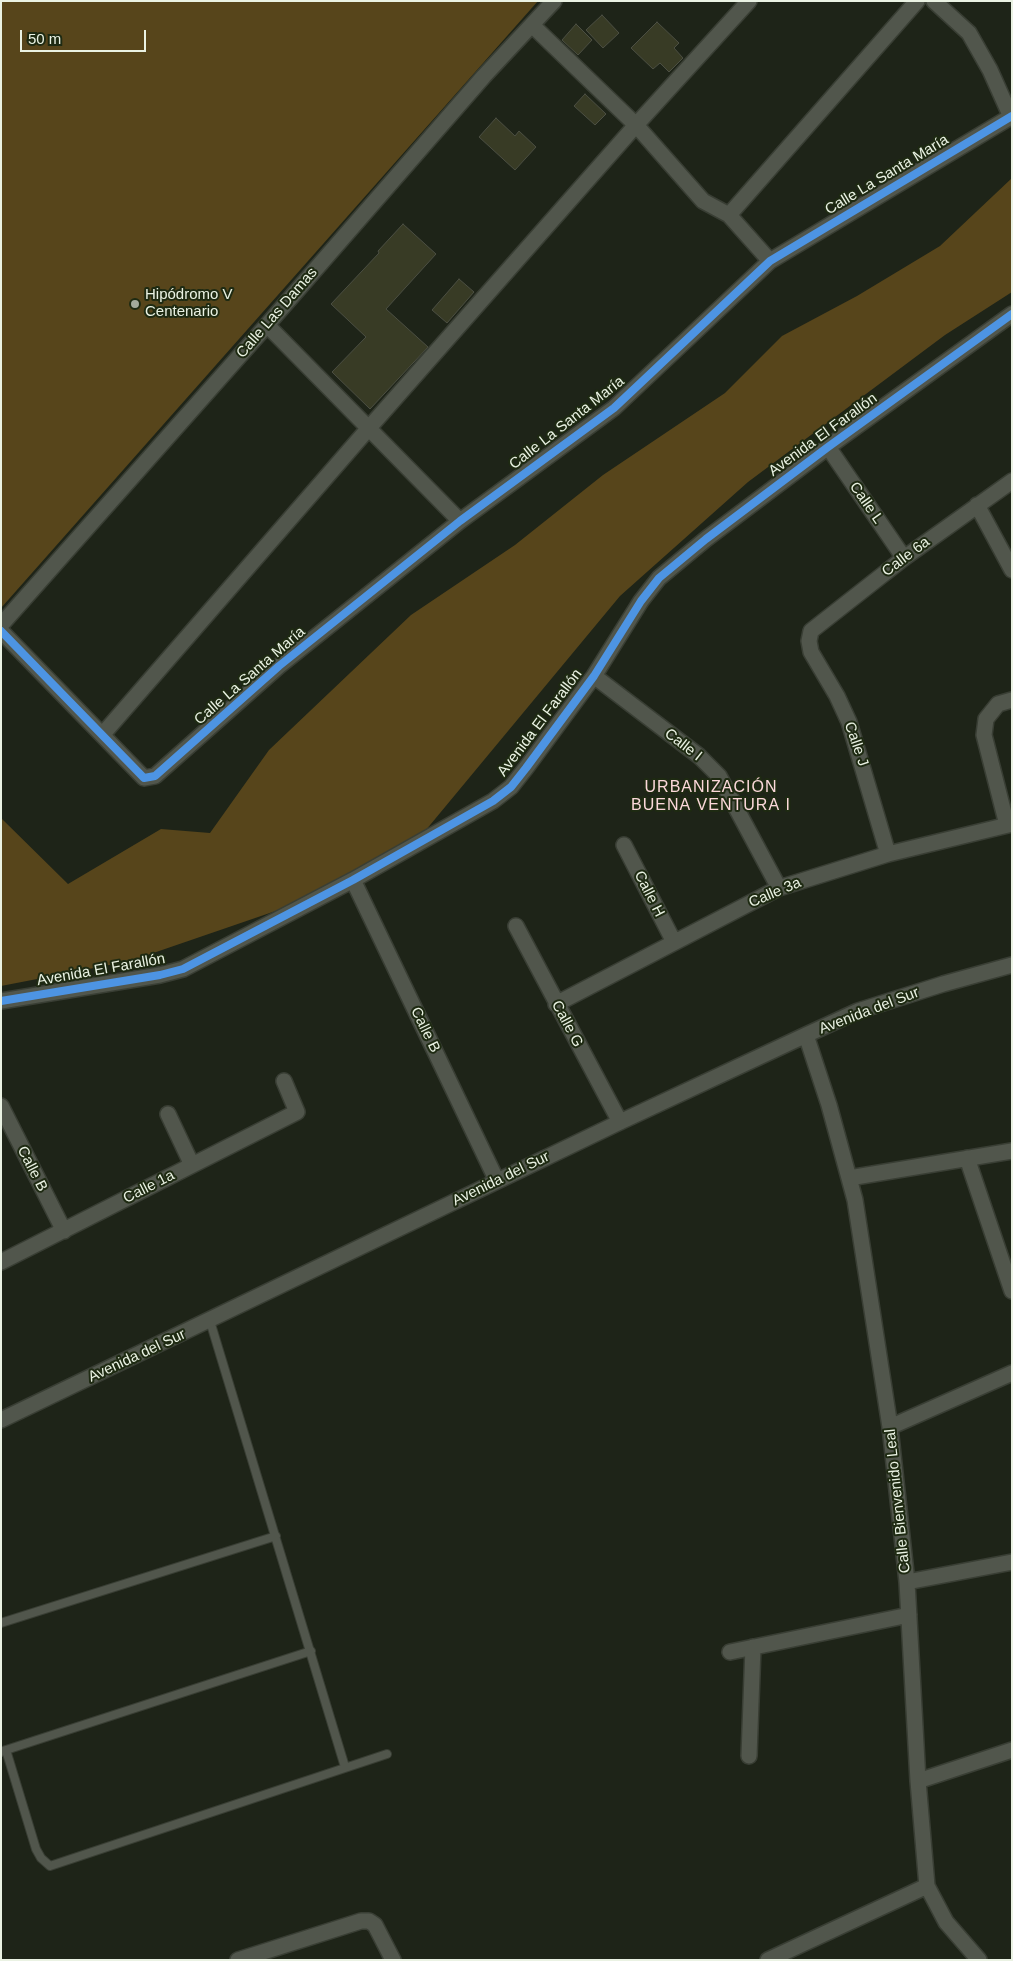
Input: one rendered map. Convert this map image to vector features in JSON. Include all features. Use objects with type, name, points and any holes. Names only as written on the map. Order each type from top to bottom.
[{"type":"street","name":"Calle Las Damas","points":[[1,625],[267,325],[484,76],[533,26],[554,1]]},
{"type":"street","points":[[1,631],[103,734],[368,429],[636,125],[749,1]]},
{"type":"street","points":[[729,215],[917,1]]},
{"type":"street","points":[[934,1],[969,33],[990,70],[1011,117]]},
{"type":"street","points":[[533,26],[636,125],[703,201],[729,215],[770,261]]},
{"type":"street","name":"Calle La Santa María","points":[[103,734],[144,778],[155,776],[279,666],[460,521],[614,408],[770,261],[1011,117]]},
{"type":"street","name":"Avenida El Farallón","points":[[1,1001],[160,975],[183,969],[353,880],[493,801],[510,787],[594,676],[640,601],[659,578],[706,539],[828,447],[1012,314]]},
{"type":"street","points":[[267,325],[460,521]]},
{"type":"street","name":"Calle L","points":[[828,447],[904,558]]},
{"type":"street","name":"Calle 6a","points":[[808,641],[811,631],[904,558],[1012,481]]},
{"type":"street","points":[[977,505],[1012,570]]},
{"type":"street","name":"Calle J","points":[[808,641],[811,652],[837,696],[849,722],[888,854]]},
{"type":"street","name":"Calle I","points":[[594,676],[699,756],[719,776],[779,888]]},
{"type":"street","points":[[1009,824],[984,735],[986,719],[998,704],[1012,700]]},
{"type":"street","name":"Calle 3a","points":[[556,1004],[779,888],[888,854],[1009,824]]},
{"type":"street","name":"Calle H","points":[[624,845],[674,942]]},
{"type":"street","name":"Calle B","points":[[353,880],[497,1181]]},
{"type":"street","name":"Calle G","points":[[516,926],[620,1122]]},
{"type":"street","name":"Avenida del Sur","points":[[1,1420],[620,1122],[806,1035],[858,1012],[943,984],[1012,965]]},
{"type":"street","name":"Calle Bienvenido Leal","points":[[806,1035],[829,1105],[856,1200],[890,1427],[907,1582],[918,1781],[927,1886],[946,1922],[979,1960]]},
{"type":"street","name":"Calle 1a","points":[[1,1262],[297,1112],[284,1081]]},
{"type":"street","name":"Calle B","points":[[1,1106],[5,1123],[64,1231]]},
{"type":"street","points":[[168,1114],[192,1166]]},
{"type":"street","points":[[849,1178],[1012,1151]]},
{"type":"street","points":[[967,1158],[1012,1291]]},
{"type":"street","points":[[890,1427],[1012,1373]]},
{"type":"street","points":[[907,1582],[1012,1562]]},
{"type":"street","points":[[730,1652],[909,1615]]},
{"type":"street","points":[[749,1756],[753,1648]]},
{"type":"street","points":[[918,1781],[1012,1750]]},
{"type":"street","points":[[772,1959],[927,1886]]},
{"type":"street","points":[[238,1960],[361,1921],[369,1921],[375,1925],[393,1960]]},
{"type":"lane","points":[[210,1321],[346,1767]]},
{"type":"lane","points":[[1,1623],[276,1536]]},
{"type":"lane","points":[[311,1651],[4,1751],[36,1849],[41,1858],[50,1866],[387,1754]]},
{"type":"shaded area","name":"Hipódromo V Centenario","points":[[1,1],[538,1],[1,608]]},
{"type":"shaded area","points":[[1012,178],[1012,292],[945,335],[748,482],[620,596],[411,848],[328,893],[130,961],[1,986],[1,818],[68,884],[161,829],[210,833],[269,750],[411,615],[515,545],[603,475],[725,393],[782,336],[857,296],[940,246]]},
{"type":"building","points":[[602,15],[619,33],[603,48],[586,30]]},
{"type":"building","points":[[657,22],[679,43],[674,48],[683,58],[669,72],[660,63],[653,69],[631,48]]},
{"type":"building","points":[[576,24],[592,40],[578,55],[562,40]]},
{"type":"building","points":[[585,94],[606,114],[595,125],[574,106]]},
{"type":"building","points":[[496,118],[515,136],[519,131],[536,147],[515,170],[479,137]]},
{"type":"building","points":[[403,224],[436,254],[386,309],[428,347],[370,409],[332,372],[366,337],[331,304],[379,253],[378,251]]},
{"type":"building","points":[[459,279],[474,292],[447,323],[432,310]]},
{"type":"cycle path","points":[[1,631],[144,778],[155,776],[279,666],[460,521],[614,408],[770,261],[1012,116]]},
{"type":"cycle path","points":[[1,1001],[160,975],[183,969],[353,880],[493,801],[511,787],[526,768],[594,676],[641,601],[659,578],[706,539],[828,447],[1012,314]]},
{"type":"place","name":"Hipódromo V Centenario","points":[[135,304]]},
{"type":"district","name":"URBANIZACIÓN BUENA VENTURA I","points":[[711,797]]}]
